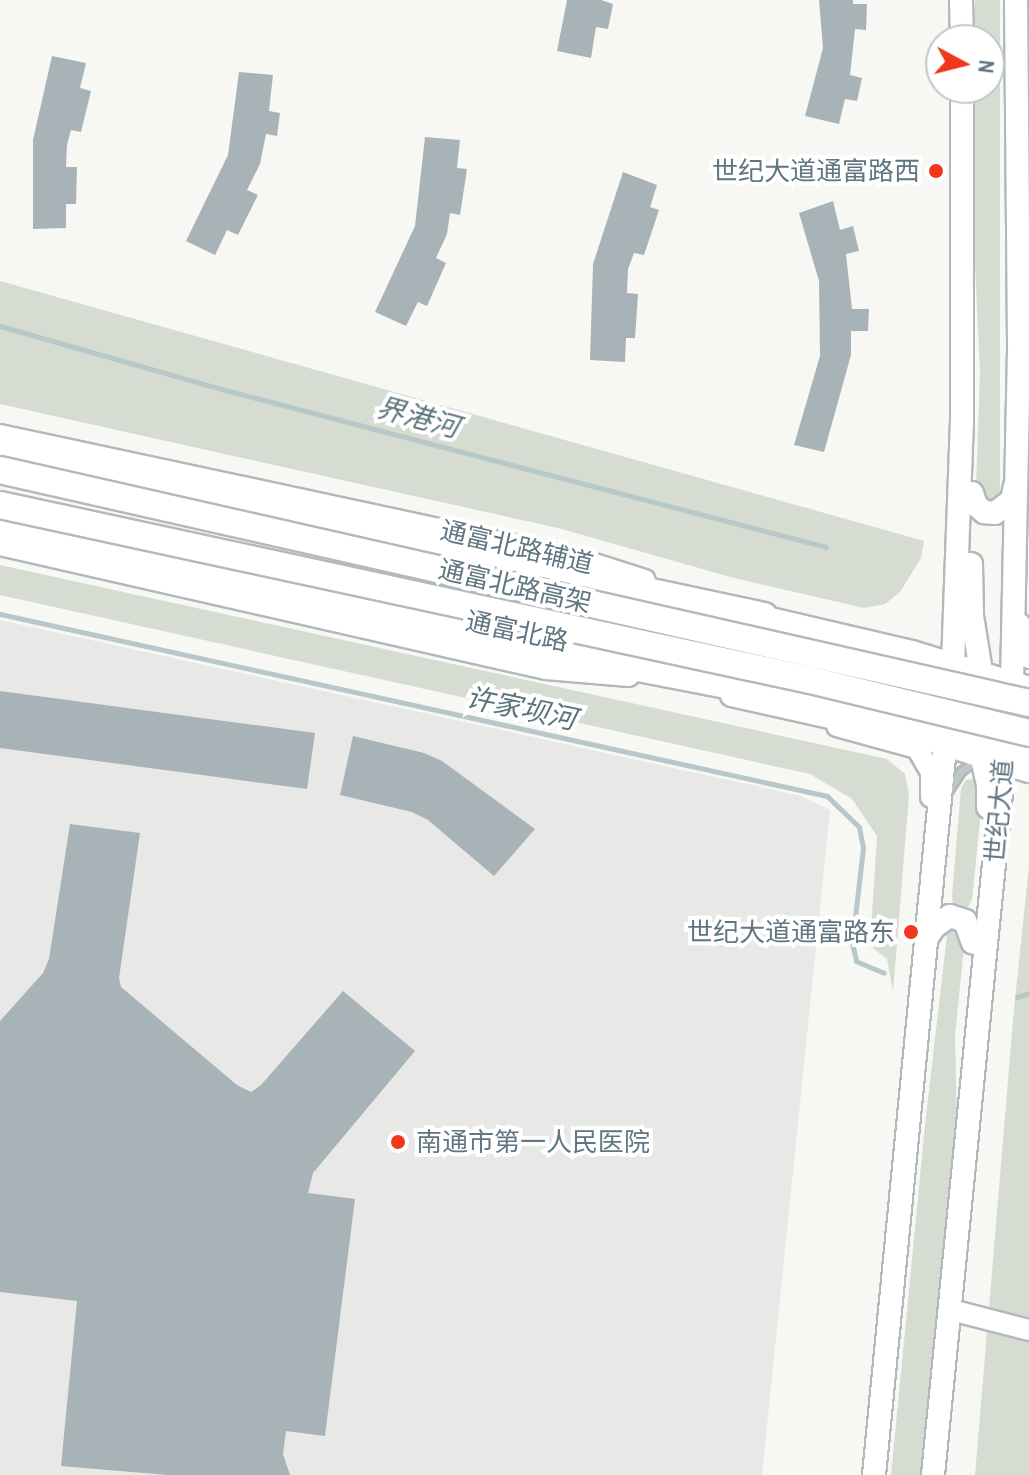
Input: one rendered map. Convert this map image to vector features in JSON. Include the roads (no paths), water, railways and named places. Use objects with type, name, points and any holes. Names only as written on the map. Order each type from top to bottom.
[{"type":"highway","points":[[0,456],[764,616]]},
{"type":"highway","name":"通富北路高架","points":[[0,470],[1023,679]]},
{"type":"highway","name":"通富北路高架","points":[[0,505],[1018,728]]},
{"type":"highway","points":[[0,524],[637,672],[752,690]]},
{"type":"main road","points":[[961,0],[962,24]]},
{"type":"main road","name":"世纪大道","points":[[933,1475],[962,1197],[992,753],[1018,728],[1023,679],[1016,483],[1016,0]]},
{"type":"main road","points":[[874,1475],[953,668],[963,263],[962,104]]},
{"type":"main road","points":[[963,263],[974,376],[972,616],[979,668],[988,693],[1029,744]]},
{"type":"main road","points":[[0,456],[694,608],[764,616],[864,636],[912,648],[953,668],[979,668],[1023,679]]},
{"type":"main road","points":[[972,493],[976,505],[984,512],[995,513],[1012,500],[1016,483]]},
{"type":"main road","name":"通富北路","points":[[0,524],[670,662],[752,690],[992,753],[1029,755]]},
{"type":"main road","points":[[864,636],[912,648]]},
{"type":"main road","points":[[953,668],[992,753],[960,1057],[962,1197]]},
{"type":"main road","points":[[927,931],[950,916],[965,921],[973,943]]},
{"type":"street","name":"通富北路辅道","points":[[0,435],[579,559],[656,583],[864,636]]},
{"type":"street","points":[[1017,448],[1022,529],[1020,633],[1023,679]]},
{"type":"street","points":[[0,545],[546,669],[637,672],[800,711],[948,741]]},
{"type":"street","points":[[752,690],[825,723],[901,741],[917,748],[931,772],[924,861],[927,931]]},
{"type":"street","points":[[992,753],[1029,772]]},
{"type":"street","points":[[951,1310],[1029,1330]]},
{"type":"lane","points":[[901,741],[948,741]]},
{"type":"lane","points":[[941,803],[961,771],[992,753],[1029,744]]},
{"type":"waterway","name":"界港河","points":[[0,326],[225,390],[826,547]]},
{"type":"waterway","name":"许家坝河","points":[[0,614],[827,796],[859,827],[863,848],[852,943],[856,961],[884,973]]},
{"type":"waterway","name":"许家坝河","points":[[1017,997],[1029,993]]},
{"type":"place","name":"世纪大道通富路西","points":[[936,171]]},
{"type":"place","name":"世纪大道通富路东","points":[[911,932]]},
{"type":"place","name":"南通市第一人民医院","points":[[398,1142]]}]
